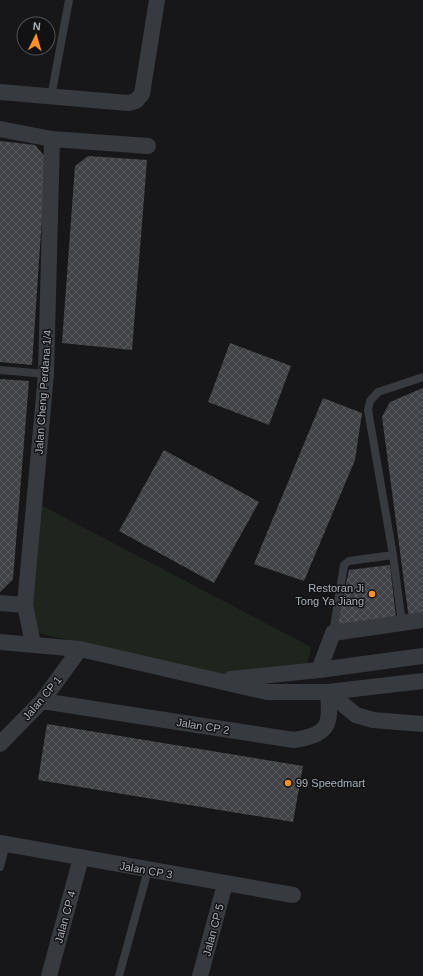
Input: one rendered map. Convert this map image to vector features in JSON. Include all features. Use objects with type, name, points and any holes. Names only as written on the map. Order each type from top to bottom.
[{"type":"street","points":[[0,92],[128,103],[136,101],[142,94],[157,0]]},
{"type":"street","points":[[0,129],[52,138],[148,146]]},
{"type":"street","name":"Jalan Cheng Perdana 1/4","points":[[33,644],[25,605],[46,374],[52,138]]},
{"type":"street","points":[[0,603],[25,605]]},
{"type":"street","points":[[319,670],[333,633],[423,620]]},
{"type":"street","points":[[0,642],[80,649],[267,692],[328,692],[423,681]]},
{"type":"street","name":"Jalan CP 1","points":[[0,744],[42,701],[80,649]]},
{"type":"street","points":[[217,680],[319,670],[423,656]]},
{"type":"street","points":[[328,692],[356,715],[373,720],[418,724]]},
{"type":"street","name":"Jalan CP 2","points":[[42,701],[294,740],[307,738],[319,733],[326,726],[330,715],[328,692]]},
{"type":"street","name":"Jalan CP 3","points":[[3,844],[293,895]]},
{"type":"street","name":"Jalan CP 4","points":[[49,976],[81,858]]},
{"type":"street","name":"Jalan CP 5","points":[[200,976],[225,884]]},
{"type":"lane","points":[[51,97],[69,0]]},
{"type":"lane","points":[[0,370],[46,374]]},
{"type":"lane","points":[[402,623],[393,555],[368,410],[370,401],[378,392],[423,377]]},
{"type":"lane","points":[[333,633],[344,566],[349,561],[393,555]]},
{"type":"lane","points":[[0,867],[3,844]]},
{"type":"lane","points":[[119,976],[148,870]]},
{"type":"shaded area","points":[[37,503],[311,647],[307,666],[234,678],[25,630]]},
{"type":"building","points":[[0,141],[35,145],[46,158],[32,365],[0,362]]},
{"type":"building","points":[[88,156],[147,160],[132,350],[62,343],[75,166]]},
{"type":"building","points":[[230,343],[291,366],[269,425],[208,402]]},
{"type":"building","points":[[0,379],[29,381],[13,579],[0,592]]},
{"type":"building","points":[[423,388],[423,616],[409,619],[382,417],[390,402]]},
{"type":"building","points":[[323,398],[362,413],[355,460],[304,581],[254,564]]},
{"type":"building","points":[[164,450],[259,502],[214,583],[119,531]]},
{"type":"building","name":"Restoran Ji Tong Ya Jiang","points":[[390,565],[396,618],[337,625],[349,570]]},
{"type":"building","points":[[47,724],[303,766],[293,822],[38,780]]},
{"type":"place","name":"Restoran Ji Tong Ya Jiang","points":[[372,594]]},
{"type":"place","name":"99 Speedmart","points":[[288,783]]}]
